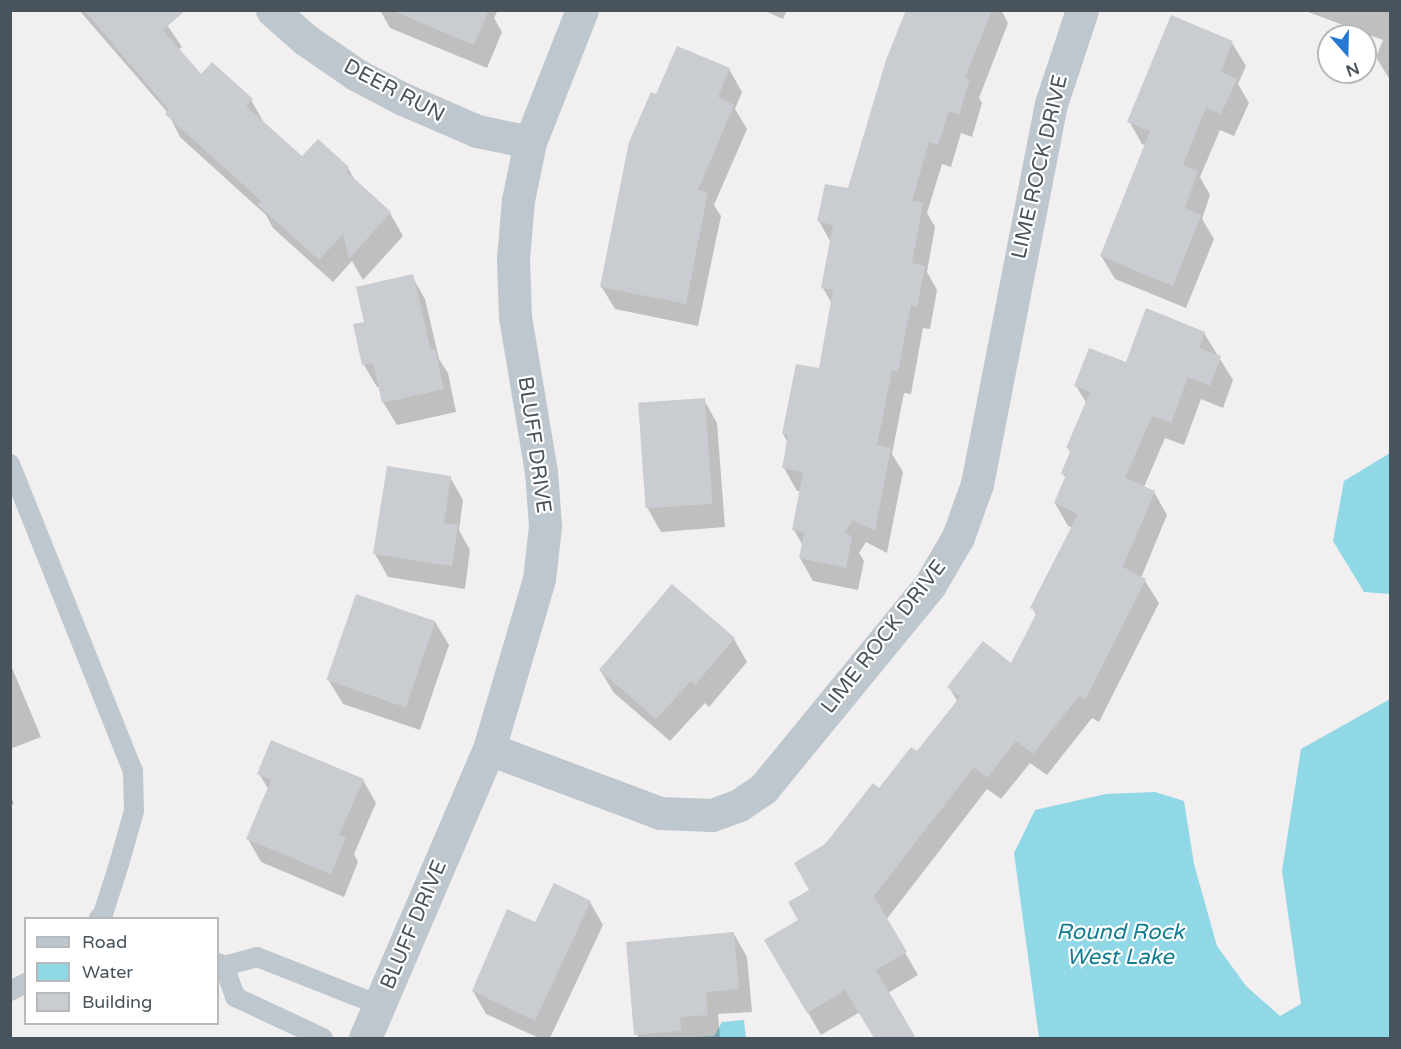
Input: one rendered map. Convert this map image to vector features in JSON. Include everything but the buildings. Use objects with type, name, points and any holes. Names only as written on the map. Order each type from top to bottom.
[{"type":"street","name":"DEER RUN","points":[[272,10],[306,40],[357,75],[403,99],[477,130],[530,142]]},
{"type":"street","name":"BLUFF DRIVE","points":[[365,1038],[489,749],[539,579],[545,526],[541,472],[515,317],[513,259],[518,201],[530,142],[582,10]]},
{"type":"street","name":"LIME ROCK DRIVE","points":[[489,749],[660,813],[712,815],[739,805],[763,789],[930,585],[958,537],[977,484],[1051,104],[1082,10]]},
{"type":"lane","points":[[10,464],[133,771],[134,811],[105,917]]},
{"type":"lane","points":[[323,1038],[235,997],[221,965],[257,957],[380,1005]]},
{"type":"lane","points":[[10,991],[24,984]]},
{"type":"water","points":[[1390,453],[1390,594],[1364,592],[1333,541],[1344,481]]},
{"type":"water","name":"Round Rock West Lake","points":[[1390,699],[1390,1038],[1039,1038],[1014,853],[1035,810],[1106,794],[1155,792],[1184,801],[1194,864],[1217,946],[1246,986],[1280,1016],[1301,1004],[1282,871],[1301,749]]},
{"type":"water","points":[[744,1020],[746,1038],[682,1038],[714,1036],[722,1022]]}]
